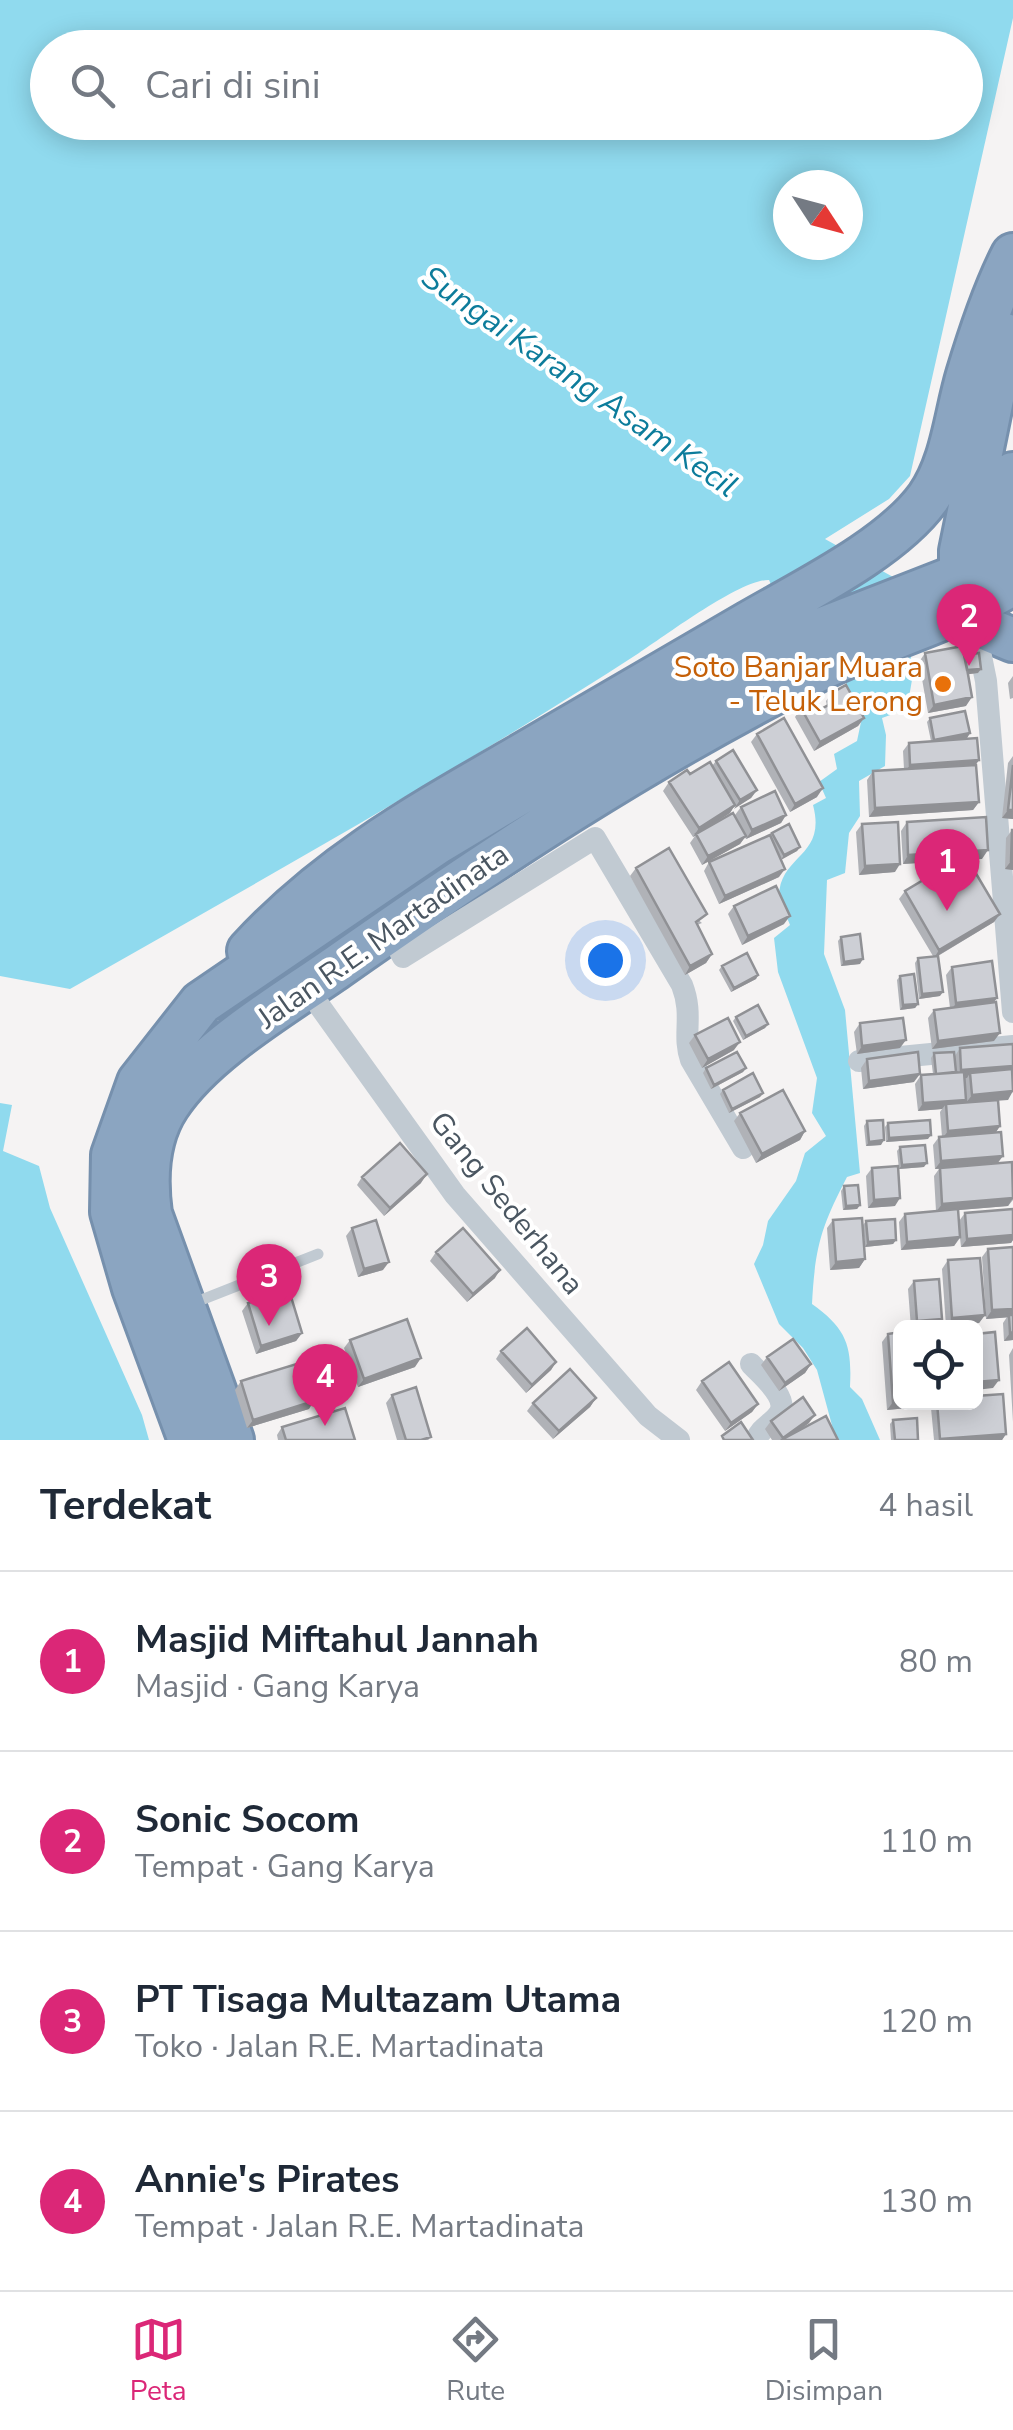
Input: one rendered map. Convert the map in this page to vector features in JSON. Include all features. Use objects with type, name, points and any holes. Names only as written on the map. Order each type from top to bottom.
[{"type":"highway","points":[[201,1002],[296,902],[388,833],[768,612],[881,544],[906,523],[935,487],[990,310],[1013,254]]},
{"type":"highway","points":[[949,604],[1013,291]]},
{"type":"highway","points":[[812,652],[949,604],[1010,570],[1006,506],[1013,474]]},
{"type":"highway","points":[[949,604],[1013,640]]},
{"type":"highway","name":"Jalan R.E. Martadinata","points":[[232,1440],[150,1214],[146,1179],[149,1150],[167,1106],[204,1063],[306,987],[473,872],[812,652]]},
{"type":"highway","name":"Jalan R.E. Martadinata","points":[[190,1440],[134,1288],[112,1212],[113,1154],[138,1082],[201,1002],[438,842],[610,739],[812,652]]},
{"type":"street","points":[[949,604],[986,682],[1013,1010]]},
{"type":"street","points":[[388,931],[403,957],[595,838],[682,985],[689,1004],[691,1060],[743,1148]]},
{"type":"street","name":"Gang Sederhana","points":[[306,987],[455,1195],[648,1416],[680,1440]]},
{"type":"street","points":[[859,1061],[1013,1046]]},
{"type":"street","points":[[751,1364],[782,1406],[780,1413],[758,1432],[756,1440]]},
{"type":"lane","points":[[183,1307],[318,1254]]},
{"type":"water","name":"Sungai Karang Asam Kecil","points":[[0,0],[1013,0],[1013,18],[910,476],[889,499],[825,539],[902,582],[913,674],[907,709],[882,718],[885,766],[859,781],[860,816],[849,833],[845,873],[827,880],[824,954],[845,1010],[860,1173],[847,1177],[825,1224],[812,1304],[833,1322],[845,1340],[850,1387],[862,1399],[880,1440],[836,1440],[817,1370],[803,1348],[779,1324],[754,1264],[768,1221],[796,1181],[805,1153],[826,1136],[812,1113],[817,1078],[778,972],[774,938],[790,925],[779,899],[781,882],[814,835],[813,805],[826,798],[819,782],[837,769],[834,754],[857,741],[861,722],[834,652],[782,609],[769,580],[722,598],[569,697],[70,989],[0,976]]},
{"type":"water","points":[[0,1103],[12,1105],[3,1151],[39,1166],[50,1208],[142,1415],[149,1440],[0,1440]]},
{"type":"building","name":"Soto Banjar Muara - Teluk Lerong","points":[[963,646],[972,697],[934,705],[925,653]]},
{"type":"building","points":[[979,653],[981,669],[967,670],[964,655]]},
{"type":"building","points":[[846,685],[864,718],[820,742],[801,708],[814,701],[819,710],[834,702],[832,693]]},
{"type":"building","points":[[965,711],[970,733],[934,740],[930,718]]},
{"type":"building","points":[[784,718],[823,788],[795,804],[757,734]]},
{"type":"building","points":[[977,738],[979,760],[910,765],[909,743]]},
{"type":"building","points":[[733,750],[757,790],[740,800],[716,761]]},
{"type":"building","points":[[710,762],[735,805],[699,828],[669,782]]},
{"type":"building","points":[[976,765],[979,802],[875,808],[873,771]]},
{"type":"building","points":[[1013,765],[1013,810],[1008,810]]},
{"type":"building","points":[[775,791],[786,815],[752,830],[741,807]]},
{"type":"building","points":[[733,813],[746,836],[708,856],[696,834]]},
{"type":"building","points":[[986,817],[988,850],[908,855],[907,822]]},
{"type":"building","points":[[898,822],[900,864],[865,866],[862,824]]},
{"type":"building","points":[[789,824],[800,847],[784,855],[772,833]]},
{"type":"building","points":[[770,835],[785,869],[725,896],[709,862]]},
{"type":"building","points":[[669,848],[707,914],[696,922],[712,954],[690,966],[636,868]]},
{"type":"building","points":[[965,855],[1000,914],[939,950],[905,891]]},
{"type":"building","points":[[776,886],[790,916],[748,936],[734,906]]},
{"type":"building","points":[[860,934],[863,959],[844,962],[841,937]]},
{"type":"building","points":[[747,953],[758,975],[734,988],[722,966]]},
{"type":"building","points":[[938,956],[943,992],[922,994],[918,958]]},
{"type":"building","points":[[992,961],[997,998],[956,1003],[952,967]]},
{"type":"building","points":[[914,974],[918,1004],[903,1005],[900,976]]},
{"type":"building","points":[[996,1002],[1000,1033],[938,1041],[934,1010]]},
{"type":"building","points":[[758,1005],[768,1024],[746,1036],[736,1017]]},
{"type":"building","points":[[728,1018],[740,1042],[708,1059],[695,1035]]},
{"type":"building","points":[[903,1018],[906,1040],[862,1046],[860,1023]]},
{"type":"building","points":[[1013,1044],[1013,1066],[961,1070],[960,1048]]},
{"type":"building","points":[[737,1052],[746,1068],[714,1085],[706,1068]]},
{"type":"building","points":[[918,1052],[920,1074],[869,1081],[867,1059]]},
{"type":"building","points":[[954,1052],[956,1072],[936,1074],[934,1053]]},
{"type":"building","points":[[1012,1069],[1013,1091],[972,1095],[970,1073]]},
{"type":"building","points":[[964,1072],[966,1100],[923,1103],[921,1075]]},
{"type":"building","points":[[753,1073],[763,1093],[732,1109],[723,1090]]},
{"type":"building","points":[[783,1090],[805,1131],[762,1154],[740,1113]]},
{"type":"building","points":[[998,1100],[1000,1126],[948,1131],[946,1104]]},
{"type":"building","points":[[883,1120],[884,1140],[869,1142],[867,1121]]},
{"type":"building","points":[[930,1120],[931,1135],[889,1138],[888,1123]]},
{"type":"building","points":[[1001,1132],[1003,1156],[941,1161],[939,1137]]},
{"type":"building","points":[[400,1143],[427,1174],[390,1208],[362,1177]]},
{"type":"building","points":[[925,1145],[927,1163],[902,1165],[900,1147]]},
{"type":"building","points":[[1012,1162],[1013,1198],[942,1204],[940,1168]]},
{"type":"building","points":[[898,1166],[900,1198],[874,1200],[872,1168]]},
{"type":"building","points":[[858,1185],[860,1205],[846,1206],[844,1186]]},
{"type":"building","points":[[958,1209],[960,1237],[907,1242],[905,1214]]},
{"type":"building","points":[[1013,1209],[1013,1235],[967,1239],[965,1213]]},
{"type":"building","points":[[862,1218],[865,1259],[836,1262],[833,1220]]},
{"type":"building","points":[[895,1219],[896,1240],[868,1242],[866,1221]]},
{"type":"building","points":[[376,1220],[389,1262],[364,1269],[352,1228]]},
{"type":"building","points":[[463,1228],[500,1270],[473,1294],[436,1252]]},
{"type":"building","points":[[1013,1247],[1013,1309],[992,1310],[988,1249]]},
{"type":"building","points":[[980,1258],[985,1315],[952,1318],[948,1260]]},
{"type":"building","points":[[939,1279],[942,1319],[917,1320],[914,1281]]},
{"type":"building","points":[[289,1290],[302,1333],[261,1346],[248,1303]]},
{"type":"building","points":[[407,1319],[421,1358],[364,1379],[350,1340]]},
{"type":"building","points":[[527,1328],[556,1362],[532,1385],[501,1351]]},
{"type":"building","points":[[995,1332],[999,1380],[983,1381],[983,1333]]},
{"type":"building","points":[[893,1333],[893,1402],[888,1334]]},
{"type":"building","points":[[793,1339],[811,1364],[785,1383],[767,1357]]},
{"type":"building","points":[[303,1362],[314,1401],[253,1420],[241,1381]]},
{"type":"building","points":[[729,1362],[758,1404],[731,1423],[702,1381]]},
{"type":"building","points":[[570,1369],[596,1398],[559,1431],[533,1403]]},
{"type":"building","points":[[416,1387],[431,1437],[406,1440],[392,1395]]},
{"type":"building","points":[[1003,1394],[1006,1434],[940,1439],[938,1410],[983,1410],[983,1395]]},
{"type":"building","points":[[803,1397],[815,1415],[783,1438],[771,1421]]},
{"type":"building","points":[[345,1408],[355,1440],[286,1440],[282,1427]]},
{"type":"building","points":[[826,1416],[838,1440],[781,1440]]},
{"type":"building","points":[[917,1418],[918,1440],[895,1440],[893,1420]]},
{"type":"building","points":[[741,1422],[753,1440],[724,1440],[722,1436]]},
{"type":"place","name":"Sonic Socom","points":[[969,666]]},
{"type":"place","name":"Soto Banjar Muara - Teluk Lerong","points":[[943,684]]},
{"type":"place","name":"Masjid Miftahul Jannah","points":[[947,911]]},
{"type":"place","name":"PT Tisaga Multazam Utama","points":[[269,1326]]},
{"type":"place","name":"Annie's Pirates","points":[[325,1426]]}]
